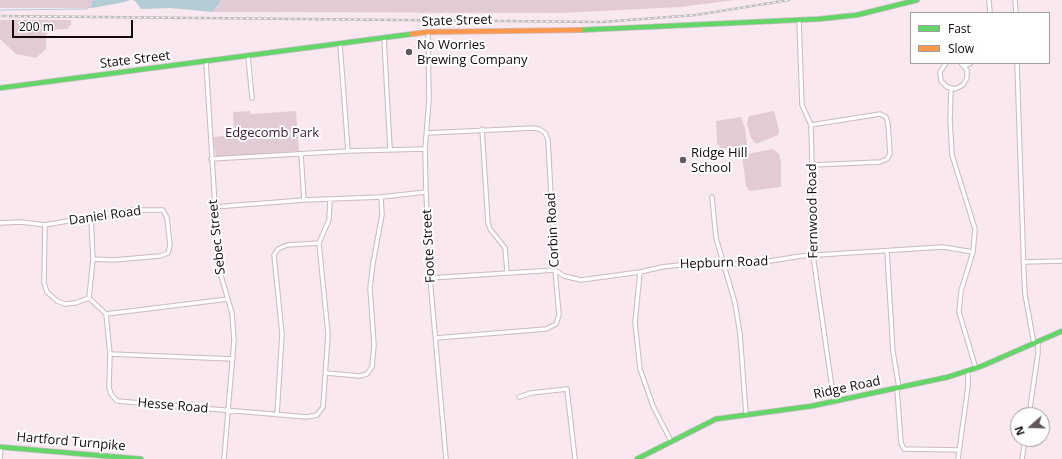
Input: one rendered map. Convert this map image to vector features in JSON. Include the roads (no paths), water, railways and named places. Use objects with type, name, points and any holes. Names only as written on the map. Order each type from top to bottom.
[{"type":"main road","name":"State Street","points":[[0,88],[428,32],[604,30],[799,20],[857,15],[917,0]]},
{"type":"main road","name":"Ridge Road","points":[[637,459],[711,420],[834,402],[898,389],[968,372],[1062,331]]},
{"type":"main road","name":"Hartford Turnpike","points":[[1,447],[141,459]]},
{"type":"street","points":[[989,0],[990,12]]},
{"type":"street","points":[[1015,0],[1016,12]]},
{"type":"street","name":"Fernwood Road","points":[[799,20],[802,105],[811,125],[812,165],[810,188],[813,255],[834,402]]},
{"type":"street","name":"Foote Street","points":[[428,32],[429,100],[425,149],[426,192],[430,278],[446,459]]},
{"type":"street","points":[[384,38],[390,149]]},
{"type":"street","points":[[340,44],[348,151]]},
{"type":"street","points":[[248,56],[252,98]]},
{"type":"street","name":"Sebec Street","points":[[206,62],[219,269],[232,313],[234,340],[224,459]]},
{"type":"street","points":[[945,64],[941,67],[939,76],[943,84],[951,89],[959,88],[965,82],[967,74],[965,66],[962,64]]},
{"type":"street","points":[[965,66],[969,64]]},
{"type":"street","points":[[1017,64],[1025,294],[1038,353],[1030,407]]},
{"type":"street","points":[[951,89],[950,119],[952,155],[975,230],[973,252],[962,285],[959,305],[961,321],[976,369]]},
{"type":"street","points":[[811,125],[880,114],[886,117],[888,124],[890,154],[887,159],[880,162],[812,165]]},
{"type":"street","name":"Corbin Road","points":[[427,133],[533,128],[542,130],[547,136],[559,315],[558,322],[550,329],[436,338]]},
{"type":"street","points":[[482,130],[488,223],[490,229],[505,248],[507,272]]},
{"type":"street","points":[[211,159],[390,149],[425,149]]},
{"type":"street","points":[[301,154],[304,200]]},
{"type":"street","points":[[214,207],[304,200],[381,197],[426,192]]},
{"type":"street","points":[[330,200],[329,220],[319,243],[328,334],[326,372],[360,376],[367,374],[372,367],[374,345],[370,288],[372,262],[382,214],[381,197]]},
{"type":"street","points":[[712,197],[716,238],[735,303],[740,334],[746,414]]},
{"type":"street","name":"Daniel Road","points":[[0,223],[21,222],[45,225],[130,210],[163,210],[167,218],[170,245],[168,253],[160,256],[113,260],[93,259]]},
{"type":"street","points":[[89,298],[93,259],[92,217]]},
{"type":"street","points":[[45,225],[44,282],[47,292],[57,301],[64,304],[75,303],[89,298]]},
{"type":"street","points":[[277,414],[282,334],[274,254],[278,249],[287,245],[319,243]]},
{"type":"street","name":"Hepburn Road","points":[[430,278],[555,270],[564,276],[581,280],[640,272],[662,267],[705,262],[723,265],[745,265],[813,255],[943,247],[973,252]]},
{"type":"street","points":[[887,251],[893,352],[898,389],[901,443],[904,448],[959,450]]},
{"type":"street","points":[[1023,262],[1062,262]]},
{"type":"street","points":[[640,272],[635,323],[640,369],[651,400],[671,441]]},
{"type":"street","points":[[89,298],[106,314],[228,299]]},
{"type":"street","name":"Hesse Road","points":[[106,314],[110,354],[110,391],[118,401],[307,417],[316,415],[323,407],[326,372]]},
{"type":"street","points":[[110,354],[233,359]]},
{"type":"street","points":[[958,459],[968,386],[968,372]]},
{"type":"street","points":[[519,397],[530,393],[567,390],[574,459]]},
{"type":"street","points":[[0,459],[1,447]]},
{"type":"street","points":[[1022,459],[1024,447]]},
{"type":"water","points":[[95,0],[130,0],[92,8],[91,2]]},
{"type":"water","points":[[132,0],[220,0],[219,5],[212,12],[170,8],[141,9],[135,1]]},
{"type":"waterway","points":[[0,10],[86,9],[92,6]]},
{"type":"railway","points":[[0,16],[602,22],[696,15],[789,0]]},
{"type":"place","name":"No Worries Brewing Company","points":[[409,52]]},
{"type":"place","name":"Ridge Hill School","points":[[683,160]]},
{"type":"park label","name":"Edgecomb Park","points":[[272,133]]}]
